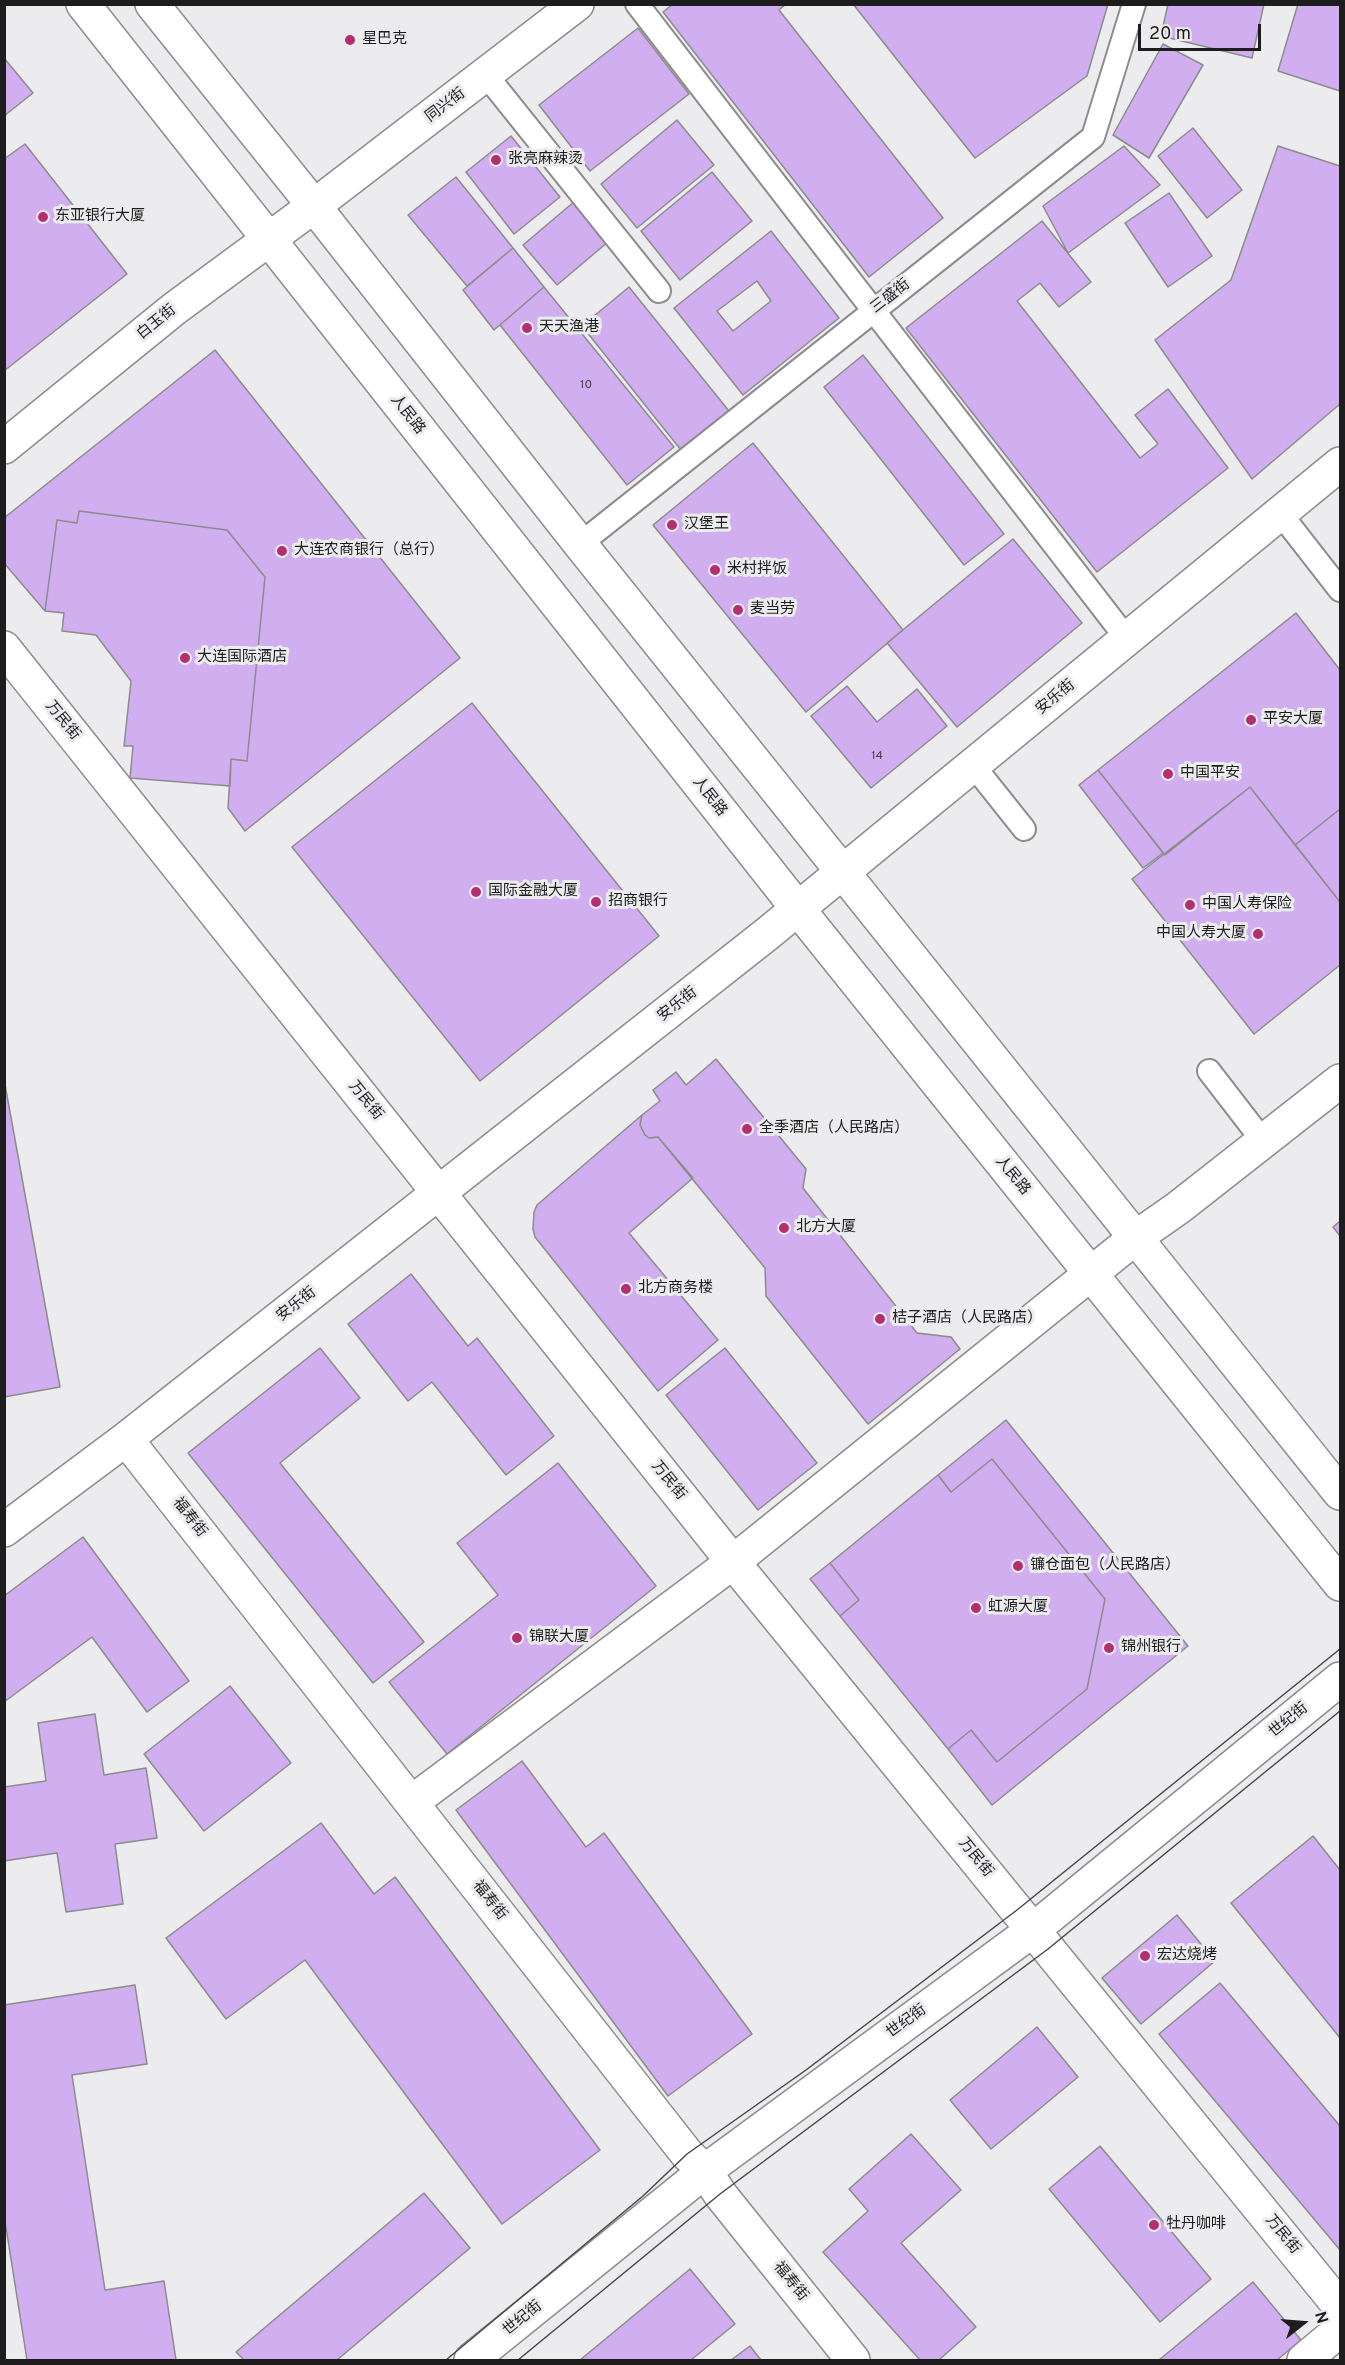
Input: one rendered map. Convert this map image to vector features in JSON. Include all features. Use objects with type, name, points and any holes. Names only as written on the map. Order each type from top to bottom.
[{"type":"street","name":"人民路","points":[[83,4],[798,909],[1341,1584]]},
{"type":"street","points":[[152,4],[580,544],[1341,1493]]},
{"type":"street","name":"同兴街","points":[[314,206],[577,4]]},
{"type":"street","name":"白玉街","points":[[4,447],[174,309],[314,206]]},
{"type":"street","name":"安乐街","points":[[4,1530],[439,1194],[798,909],[1341,464]]},
{"type":"street","name":"万民街","points":[[4,648],[733,1562],[1341,2307]]},
{"type":"street","points":[[412,1802],[733,1562],[1136,1238],[1341,1081]]},
{"type":"street","name":"福寿街","points":[[126,1438],[687,2154],[705,2171],[720,2194],[853,2361]]},
{"type":"street","name":"世纪街","points":[[471,2361],[705,2171],[1033,1930],[1341,1679]]},
{"type":"street","points":[[1304,2361],[1341,2330]]},
{"type":"lane","points":[[637,4],[1127,639]]},
{"type":"lane","name":"三盛街","points":[[580,544],[1093,137],[1134,4]]},
{"type":"lane","points":[[486,75],[659,291]]},
{"type":"lane","points":[[1280,513],[1341,590]]},
{"type":"lane","points":[[973,765],[1024,829]]},
{"type":"lane","points":[[1209,1071],[1263,1142]]},
{"type":"building","points":[[673,4],[786,4],[779,10],[943,218],[869,277],[663,12]]},
{"type":"building","points":[[853,4],[1108,4],[1087,76],[975,158]]},
{"type":"building","points":[[1168,4],[1264,4],[1252,58],[1161,36]]},
{"type":"building","points":[[1298,4],[1340,4],[1340,91],[1278,71]]},
{"type":"building","points":[[638,28],[689,94],[590,171],[539,105]]},
{"type":"building","points":[[1163,44],[1203,65],[1149,158],[1113,135]]},
{"type":"building","points":[[4,58],[33,93],[4,116]]},
{"type":"building","points":[[677,120],[714,165],[637,228],[601,184]]},
{"type":"building","points":[[1193,128],[1242,190],[1207,218],[1158,156]]},
{"type":"building","points":[[511,136],[560,197],[514,234],[466,172]]},
{"type":"building","name":"东亚银行大厦","points":[[25,144],[127,274],[4,371],[4,159]]},
{"type":"building","points":[[1124,146],[1160,185],[1068,253],[1043,206]]},
{"type":"building","points":[[1278,146],[1340,166],[1340,404],[1252,479],[1155,340],[1231,280]]},
{"type":"building","points":[[712,172],[752,221],[680,280],[641,231]]},
{"type":"building","points":[[456,177],[513,248],[467,286],[408,215]]},
{"type":"building","points":[[1169,193],[1212,256],[1168,287],[1125,223]]},
{"type":"building","points":[[575,201],[608,242],[557,285],[523,245]]},
{"type":"building","points":[[1042,221],[1091,282],[1059,307],[1040,283],[1017,301],[1140,458],[1158,444],[1135,415],[1168,389],[1228,468],[1097,572],[906,328]]},
{"type":"building","points":[[771,231],[839,318],[743,395],[674,308]]},
{"type":"building","points":[[513,248],[544,287],[494,330],[463,290]]},
{"type":"building","points":[[757,281],[771,301],[733,331],[717,311]]},
{"type":"building","points":[[544,287],[674,447],[627,485],[500,325]]},
{"type":"building","points":[[629,287],[729,411],[681,450],[582,326]]},
{"type":"building","points":[[215,350],[460,658],[245,831],[228,808],[231,759],[247,761],[265,577],[227,530],[79,511],[77,523],[57,520],[45,611],[4,563],[4,518]]},
{"type":"building","points":[[863,355],[1004,534],[964,565],[824,387]]},
{"type":"building","points":[[753,443],[903,630],[806,712],[653,525]]},
{"type":"building","name":"大连国际酒店","points":[[79,511],[227,530],[265,577],[247,761],[231,759],[230,786],[130,778],[133,746],[124,746],[131,681],[96,635],[62,631],[64,613],[45,611],[57,520],[77,523]]},
{"type":"building","points":[[1013,539],[1082,623],[957,727],[887,643]]},
{"type":"building","name":"平安大厦","points":[[1296,613],[1340,670],[1340,809],[1295,845],[1250,787],[1165,855],[1098,770]]},
{"type":"building","points":[[847,686],[877,722],[917,689],[947,726],[871,788],[811,716]]},
{"type":"building","name":"国际金融大厦","points":[[472,703],[659,936],[480,1081],[292,847]]},
{"type":"building","points":[[1098,770],[1163,853],[1143,868],[1079,785]]},
{"type":"building","name":"中国人寿大厦","points":[[1250,787],[1340,902],[1340,965],[1254,1034],[1132,879]]},
{"type":"building","points":[[1340,809],[1340,902],[1295,845]]},
{"type":"building","name":"北方大厦","points":[[716,1059],[806,1169],[803,1188],[917,1333],[951,1337],[960,1349],[868,1424],[766,1296],[765,1268],[658,1137],[649,1138],[640,1125],[642,1115],[660,1101],[653,1090],[676,1072],[686,1085]]},
{"type":"building","points":[[4,1079],[60,1387],[4,1397]]},
{"type":"building","name":"北方商务楼","points":[[642,1115],[640,1125],[645,1135],[649,1138],[658,1137],[693,1178],[629,1233],[718,1340],[658,1391],[535,1237],[533,1229],[534,1212],[537,1205]]},
{"type":"building","points":[[1340,1221],[1340,1236],[1333,1227]]},
{"type":"building","points":[[411,1274],[468,1346],[477,1338],[554,1436],[506,1475],[432,1382],[408,1401],[348,1324]]},
{"type":"building","points":[[320,1348],[360,1398],[280,1463],[424,1642],[373,1683],[188,1453]]},
{"type":"building","points":[[725,1348],[817,1463],[758,1510],[666,1395]]},
{"type":"building","points":[[1006,1420],[1188,1646],[992,1805],[948,1749],[971,1730],[997,1762],[1087,1689],[1105,1599],[992,1459],[951,1492],[938,1475]]},
{"type":"building","name":"虹源大厦","points":[[992,1459],[1105,1599],[1087,1689],[997,1762],[971,1730],[948,1749],[840,1616],[859,1600],[830,1563],[938,1475],[951,1492]]},
{"type":"building","name":"锦联大厦","points":[[558,1463],[656,1586],[447,1754],[389,1682],[498,1595],[457,1543]]},
{"type":"building","points":[[83,1537],[189,1681],[147,1712],[92,1637],[4,1702],[4,1596]]},
{"type":"building","points":[[830,1563],[859,1600],[840,1616],[810,1579]]},
{"type":"building","points":[[230,1686],[291,1763],[204,1831],[144,1754]]},
{"type":"building","points":[[95,1714],[104,1775],[146,1768],[157,1838],[115,1844],[123,1904],[66,1912],[57,1853],[4,1861],[4,1787],[46,1781],[38,1723]]},
{"type":"building","points":[[522,1761],[586,1847],[604,1833],[752,2034],[668,2096],[456,1810]]},
{"type":"building","points":[[321,1823],[374,1894],[395,1877],[600,2150],[502,2224],[305,1960],[226,2019],[166,1938]]},
{"type":"building","points":[[1313,1836],[1340,1870],[1340,2038],[1231,1903]]},
{"type":"building","points":[[1177,1915],[1215,1961],[1141,2024],[1102,1978]]},
{"type":"building","points":[[1220,1983],[1340,2126],[1340,2250],[1159,2034]]},
{"type":"building","points":[[135,1985],[147,2064],[72,2075],[105,2290],[164,2281],[176,2360],[27,2360],[4,2215],[4,2005]]},
{"type":"building","points":[[1037,2027],[1078,2077],[991,2149],[950,2100]]},
{"type":"building","points":[[911,2134],[961,2190],[901,2243],[976,2327],[939,2360],[920,2360],[823,2252],[868,2211],[849,2189]]},
{"type":"building","points":[[1100,2146],[1211,2279],[1160,2322],[1049,2189]]},
{"type":"building","points":[[424,2193],[470,2248],[337,2360],[244,2360],[236,2352]]},
{"type":"building","points":[[690,2269],[735,2324],[691,2360],[580,2360]]},
{"type":"building","points":[[1253,2282],[1301,2340],[1277,2360],[1159,2360]]},
{"type":"building","points":[[750,2346],[761,2360],[731,2360]]},
{"type":"tram line","points":[[446,2360],[643,2196],[687,2154],[806,2070],[1017,1910],[1340,1649]]},
{"type":"tram line","points":[[518,2360],[720,2194],[1048,1949],[1340,1711]]},
{"type":"place","name":"星巴克","points":[[350,40]]},
{"type":"place","name":"张亮麻辣烫","points":[[496,160]]},
{"type":"place","name":"东亚银行大厦","points":[[43,217]]},
{"type":"place","name":"天天渔港","points":[[527,328]]},
{"type":"place","name":"汉堡王","points":[[672,525]]},
{"type":"place","name":"大连农商银行（总行）","points":[[282,551]]},
{"type":"place","name":"米村拌饭","points":[[715,570]]},
{"type":"place","name":"麦当劳","points":[[738,610]]},
{"type":"place","name":"大连国际酒店","points":[[185,658]]},
{"type":"place","name":"平安大厦","points":[[1251,720]]},
{"type":"place","name":"中国平安","points":[[1168,774]]},
{"type":"place","name":"国际金融大厦","points":[[476,892]]},
{"type":"place","name":"招商银行","points":[[596,902]]},
{"type":"place","name":"中国人寿保险","points":[[1190,905]]},
{"type":"place","name":"中国人寿大厦","points":[[1258,934]]},
{"type":"place","name":"全季酒店（人民路店）","points":[[747,1129]]},
{"type":"place","name":"北方大厦","points":[[784,1228]]},
{"type":"place","name":"北方商务楼","points":[[626,1289]]},
{"type":"place","name":"桔子酒店（人民路店）","points":[[880,1319]]},
{"type":"place","name":"镰仓面包（人民路店）","points":[[1018,1566]]},
{"type":"place","name":"虹源大厦","points":[[976,1608]]},
{"type":"place","name":"锦联大厦","points":[[517,1638]]},
{"type":"place","name":"锦州银行","points":[[1109,1648]]},
{"type":"place","name":"宏达烧烤","points":[[1145,1956]]},
{"type":"place","name":"牡丹咖啡","points":[[1154,2225]]}]
